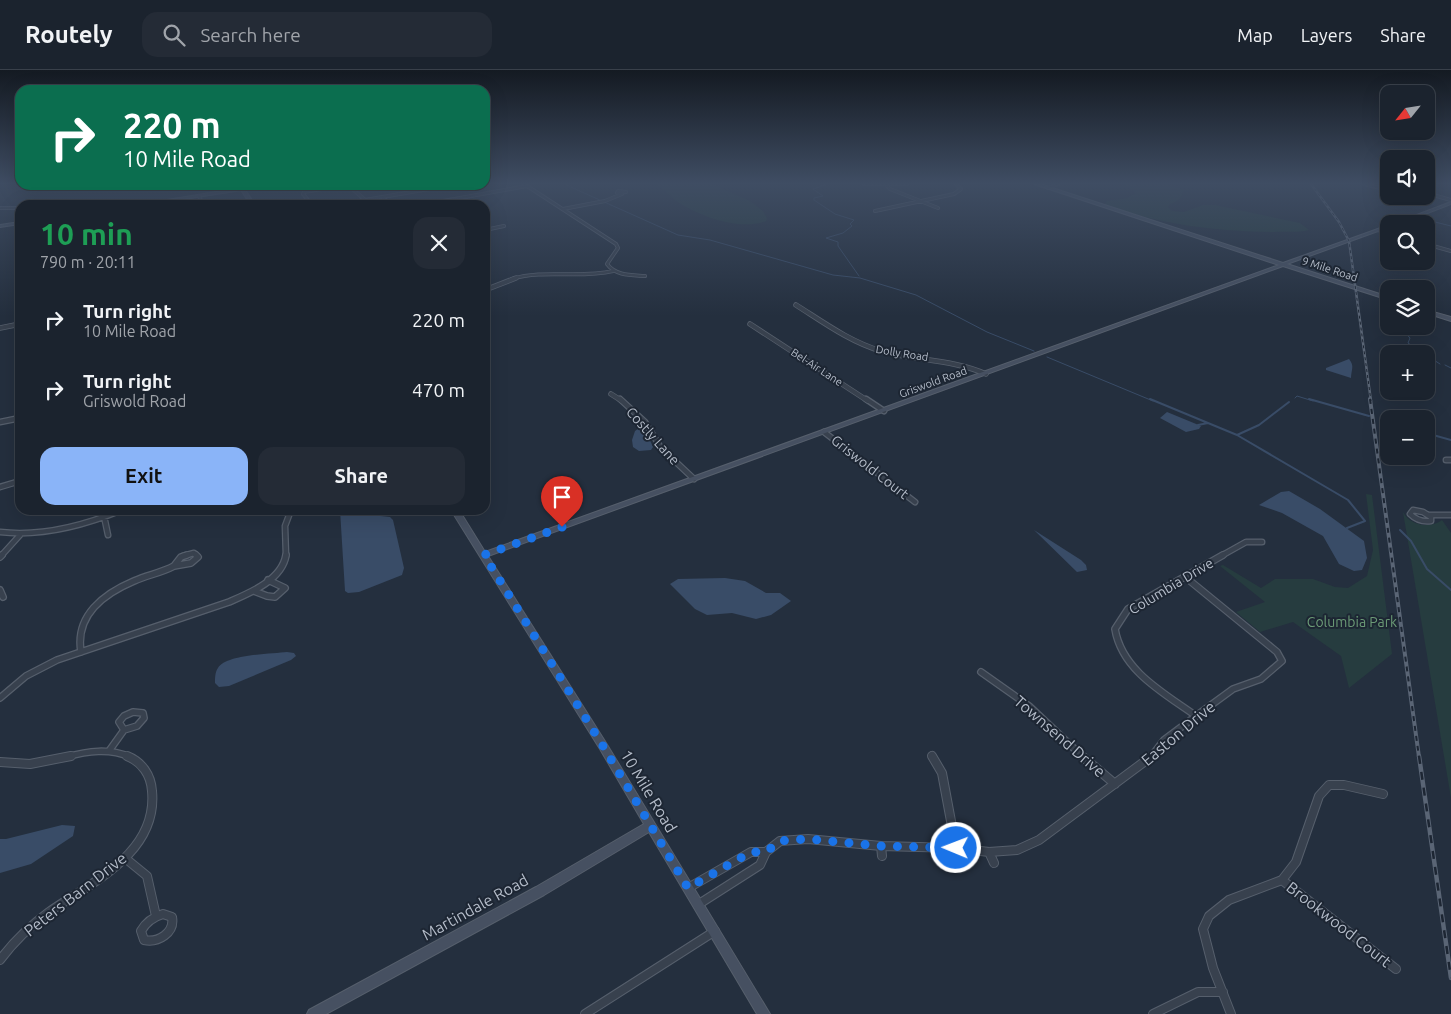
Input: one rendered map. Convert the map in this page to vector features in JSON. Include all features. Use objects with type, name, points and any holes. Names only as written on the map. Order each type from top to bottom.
[{"type":"street","points":[[591,228],[616,244],[618,248],[607,264],[613,271]]},
{"type":"street","name":"9 Mile Road","points":[[1172,228],[1380,296]]},
{"type":"street","name":"Griswold Road","points":[[484,555],[1378,230]]},
{"type":"street","points":[[1435,247],[1451,251]]},
{"type":"street","points":[[490,288],[515,278],[529,275],[583,277],[613,271],[645,276]]},
{"type":"street","name":"Dolly Road","points":[[796,305],[874,349],[947,360],[986,374]]},
{"type":"street","points":[[1435,314],[1451,319]]},
{"type":"street","name":"Bel-Air Lane","points":[[750,324],[884,410]]},
{"type":"street","points":[[0,328],[15,325]]},
{"type":"street","name":"Costly Lane","points":[[611,394],[620,399],[648,426],[661,448],[694,479]]},
{"type":"street","points":[[0,422],[15,419]]},
{"type":"street","name":"Griswold Court","points":[[824,432],[915,502]]},
{"type":"street","points":[[0,487],[15,482]]},
{"type":"street","points":[[0,532],[20,535],[52,531],[107,515]]},
{"type":"street","points":[[0,698],[15,684],[60,660],[228,602],[254,591],[283,565],[286,557],[284,532],[289,515]]},
{"type":"street","name":"10 Mile Road","points":[[458,515],[651,825],[764,1014]]},
{"type":"street","points":[[104,516],[108,535]]},
{"type":"street","points":[[1430,516],[1451,516]]},
{"type":"street","points":[[0,557],[20,535]]},
{"type":"street","name":"Columbia Drive","points":[[1196,716],[1134,668],[1119,646],[1115,629],[1128,609],[1246,542],[1262,542]]},
{"type":"street","points":[[81,652],[78,637],[84,620],[99,604],[133,582],[174,566]]},
{"type":"street","name":"Easton Drive","points":[[699,904],[760,865],[766,852],[780,841],[808,839],[881,846],[956,848],[989,852],[1017,850],[1039,840],[1152,756],[1164,740],[1196,716],[1233,689],[1260,679],[1282,661],[1277,652],[1184,576]]},
{"type":"street","points":[[254,591],[269,598],[284,592],[286,588],[268,580]]},
{"type":"street","points":[[0,590],[3,597]]},
{"type":"street","name":"Townsend Drive","points":[[981,672],[1029,706],[1063,740],[1115,784]]},
{"type":"street","points":[[109,751],[124,730]]},
{"type":"street","name":"Peters Barn Drive","points":[[0,960],[23,934],[42,917],[89,888],[125,858],[147,826],[154,802],[152,789],[144,766],[138,760],[109,751],[76,755],[42,763],[24,765],[1,764]]},
{"type":"street","points":[[932,755],[942,772],[956,848]]},
{"type":"street","points":[[1231,1014],[1207,948],[1204,929],[1209,916],[1229,900],[1282,880],[1296,862],[1319,796],[1329,785],[1344,785],[1383,794]]},
{"type":"street","name":"Martindale Road","points":[[313,1014],[540,891],[651,825]]},
{"type":"street","points":[[881,846],[882,856]]},
{"type":"street","name":"Easton Drive","points":[[688,888],[751,852],[766,852]]},
{"type":"street","points":[[989,852],[994,863]]},
{"type":"street","points":[[125,858],[142,869],[148,876],[156,916]]},
{"type":"street","name":"Brookwood Court","points":[[1282,880],[1396,969]]},
{"type":"street","points":[[585,1014],[715,931]]},
{"type":"street","points":[[1153,1014],[1198,992],[1222,992]]},
{"type":"green space","points":[[1211,228],[1306,228],[1309,230],[1296,232],[1253,232]]},
{"type":"green space","name":"Columbia Park","points":[[1366,494],[1372,495],[1392,654],[1349,688],[1341,656],[1293,622],[1260,632],[1236,612],[1265,602],[1220,566],[1223,565],[1261,588],[1275,579],[1313,579],[1335,587],[1348,588],[1367,576],[1373,550]]},
{"type":"green space","points":[[1403,512],[1410,520],[1421,525],[1432,525],[1442,520],[1451,533],[1451,798]]},
{"type":"water","points":[[1349,359],[1352,366],[1351,378],[1326,370],[1326,368]]},
{"type":"water","points":[[1167,412],[1201,426],[1199,429],[1186,432],[1160,418]]},
{"type":"water","points":[[642,426],[653,447],[651,450],[639,451],[633,447],[632,440],[635,431]]},
{"type":"water","points":[[1289,491],[1320,509],[1364,541],[1367,558],[1362,570],[1354,571],[1339,564],[1323,536],[1282,513],[1259,505],[1281,492]]},
{"type":"water","points":[[340,515],[390,517],[393,520],[404,568],[402,575],[359,592],[348,593],[345,591]]},
{"type":"water","points":[[1034,530],[1081,560],[1086,565],[1087,570],[1077,572]]},
{"type":"water","points":[[725,578],[745,581],[766,593],[780,593],[791,601],[771,615],[756,619],[732,613],[707,615],[695,609],[670,584],[678,579]]},
{"type":"water","points":[[287,652],[294,653],[296,656],[291,660],[229,686],[219,687],[215,683],[218,668],[223,663],[239,657]]},
{"type":"water","points":[[62,825],[75,826],[73,836],[31,864],[0,873],[0,839]]},
{"type":"waterway","points":[[662,228],[678,235],[710,240],[833,275],[860,278],[916,295],[987,332],[1034,351]]},
{"type":"waterway","points":[[849,228],[843,233],[826,238],[838,242],[838,246],[859,276]]},
{"type":"waterway","points":[[1407,335],[1410,338],[1408,343],[1411,345]]},
{"type":"waterway","points":[[1047,357],[1153,401]]},
{"type":"waterway","points":[[1435,361],[1440,364]]},
{"type":"waterway","points":[[1445,365],[1451,368]]},
{"type":"waterway","points":[[1295,398],[1297,396],[1313,401]]},
{"type":"waterway","points":[[1150,399],[1208,423]]},
{"type":"waterway","points":[[1309,399],[1369,416]]},
{"type":"waterway","points":[[1237,435],[1259,425],[1289,402]]},
{"type":"waterway","points":[[1198,425],[1208,423]]},
{"type":"waterway","points":[[1208,423],[1237,435]]},
{"type":"waterway","points":[[1237,435],[1348,500],[1365,521],[1347,528]]},
{"type":"waterway","points":[[1435,436],[1451,440]]},
{"type":"waterway","points":[[1400,530],[1411,541],[1427,569],[1451,590]]},
{"type":"railway","points":[[1342,228],[1349,241],[1371,401]]},
{"type":"railway","points":[[1370,399],[1419,757]]},
{"type":"railway","points":[[1419,756],[1451,978]]},
{"type":"route","points":[[562,527],[484,555],[603,746],[688,888],[751,852],[766,852],[780,841],[808,839],[881,846],[956,848]]}]
